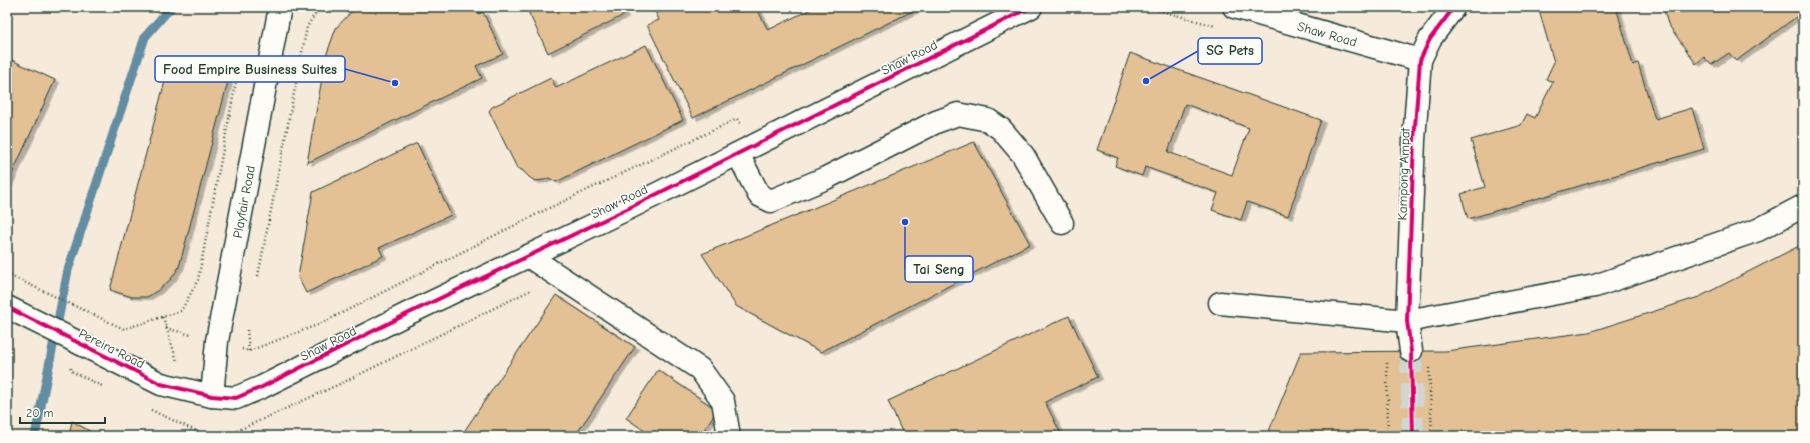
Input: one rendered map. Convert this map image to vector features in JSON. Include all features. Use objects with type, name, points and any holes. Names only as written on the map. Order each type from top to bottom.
[{"type":"street","name":"Playfair Road","points":[[212,396],[217,341],[280,7]]},
{"type":"street","name":"Shaw Road","points":[[212,396],[236,398],[262,387],[407,314],[746,150],[1006,12],[1030,7]]},
{"type":"street","name":"Shaw Road","points":[[1234,7],[1420,60]]},
{"type":"street","name":"Kampong Ampat","points":[[1411,351],[1407,321],[1414,140],[1420,60],[1430,39],[1454,7]]},
{"type":"street","points":[[746,150],[760,195],[771,201],[826,178],[936,122],[958,114],[976,116],[988,120],[1001,129],[1011,140],[1023,155],[1062,223]]},
{"type":"street","points":[[1220,303],[1407,321],[1595,286],[1758,230],[1803,206]]},
{"type":"street","points":[[528,256],[700,369],[723,401],[729,436]]},
{"type":"street","name":"Pereira Road","points":[[7,307],[161,384],[212,396]]},
{"type":"path","points":[[256,282],[307,27],[319,7]]},
{"type":"path","points":[[7,274],[81,310],[124,328],[163,318],[181,311],[198,280],[238,71],[243,58]]},
{"type":"path","points":[[217,341],[249,351],[320,324],[541,212],[737,119],[746,150]]},
{"type":"path","points":[[226,436],[346,381],[558,276]]},
{"type":"path","points":[[163,318],[187,390]]},
{"type":"path","points":[[247,326],[249,351]]},
{"type":"path","points":[[1387,360],[1388,436]]},
{"type":"path","points":[[1429,365],[1432,436]]},
{"type":"shaded area","points":[[7,7],[1803,7],[1803,436],[7,436]]},
{"type":"building","points":[[360,7],[476,7],[479,14],[483,12],[503,54],[476,66],[482,78],[307,163],[326,56],[336,28],[352,11]]},
{"type":"building","points":[[526,7],[620,7],[624,15],[548,53]]},
{"type":"building","points":[[664,7],[756,7],[768,30],[815,7],[921,7],[693,118],[647,25],[659,20],[655,11]]},
{"type":"building","points":[[1538,7],[1616,7],[1633,65],[1638,63],[1655,119],[1692,108],[1704,149],[1468,219],[1461,194],[1485,187],[1471,140],[1521,125],[1527,114],[1535,118],[1553,82],[1546,79],[1554,62]]},
{"type":"building","points":[[1663,7],[1803,7],[1803,12],[1736,61],[1729,53],[1711,65],[1704,57],[1696,64],[1668,24]]},
{"type":"building","points":[[646,45],[683,120],[556,182],[549,178],[535,181],[522,170],[517,168],[489,111],[492,107],[551,78],[556,88]]},
{"type":"building","points":[[1130,53],[1321,120],[1288,216],[1247,202],[1241,220],[1212,210],[1218,193],[1145,167],[1142,176],[1115,166],[1118,158],[1097,150]],"holes":[[[1185,104],[1249,128],[1232,175],[1168,152]]]},
{"type":"building","points":[[7,58],[55,80],[7,185]]},
{"type":"building","points":[[171,58],[230,74],[179,267],[171,279],[157,291],[147,297],[132,297],[110,290]]},
{"type":"building","points":[[974,142],[1030,244],[821,352],[736,306],[702,254]]},
{"type":"building","points":[[417,143],[451,215],[379,248],[383,256],[306,293],[298,277],[313,192]]},
{"type":"building","points":[[1803,244],[1803,436],[1267,436],[1301,352],[1446,351],[1589,332],[1699,297]]},
{"type":"building","points":[[556,295],[635,347],[575,436],[461,436]]},
{"type":"building","points":[[1069,316],[1098,377],[1045,402],[1062,436],[904,436],[888,401]]},
{"type":"building","points":[[658,370],[717,410],[700,436],[652,436],[626,418]]},
{"type":"building","points":[[72,421],[98,436],[69,436]]},
{"type":"waterway","points":[[35,436],[68,270],[145,37],[171,7]]},
{"type":"tunnel","points":[[1411,351],[1413,436]]},
{"type":"cycle path","points":[[7,307],[161,384],[212,396],[236,398],[262,387],[407,314],[631,207],[1031,7]]},
{"type":"cycle path","points":[[1413,436],[1411,351],[1407,321],[1414,140],[1420,60],[1430,39],[1454,7]]},
{"type":"place","name":"SG Pets","points":[[1146,81]]},
{"type":"place","name":"Food Empire Business Suites","points":[[395,83]]},
{"type":"place","name":"Tai Seng","points":[[905,222]]}]
